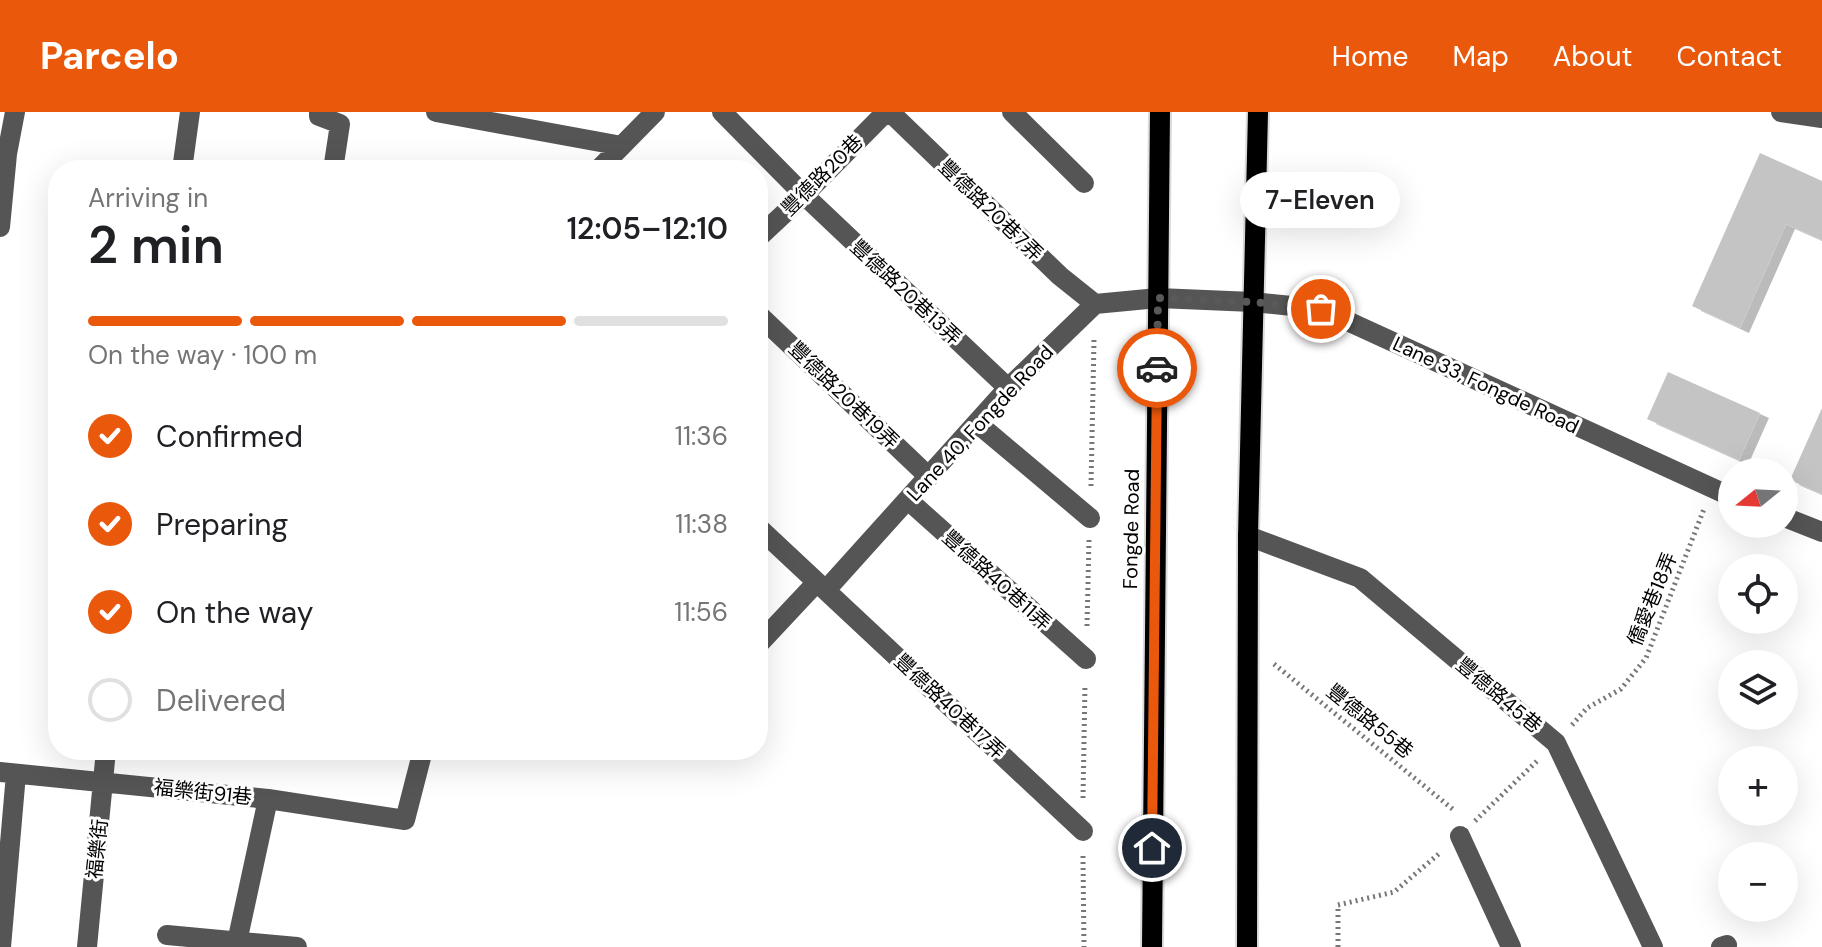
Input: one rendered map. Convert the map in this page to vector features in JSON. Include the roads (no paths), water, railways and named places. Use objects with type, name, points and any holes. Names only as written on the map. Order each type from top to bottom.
[{"type":"main road","name":"Fongde Road","points":[[1152,947],[1160,112]]},
{"type":"main road","points":[[1247,947],[1248,536],[1258,112]]},
{"type":"street","points":[[0,227],[7,154],[15,112]]},
{"type":"street","points":[[183,160],[190,112]]},
{"type":"street","points":[[319,112],[319,116],[340,124],[335,160]]},
{"type":"street","points":[[436,112],[622,146]]},
{"type":"street","points":[[609,160],[655,112]]},
{"type":"street","name":"豐德路20巷13弄","points":[[722,112],[804,195],[1008,388]]},
{"type":"street","name":"豐德路20巷","points":[[768,229],[888,112]]},
{"type":"street","name":"豐德路20巷7弄","points":[[888,112],[1060,276],[1095,304]]},
{"type":"street","points":[[1012,112],[1084,183]]},
{"type":"street","points":[[1781,112],[1822,118]]},
{"type":"street","points":[[1095,304],[1158,298]]},
{"type":"street","name":"Lane 33, Fongde Road","points":[[1158,298],[1253,302],[1321,309],[1718,491]]},
{"type":"street","name":"Lane 40, Fongde Road","points":[[768,636],[908,500],[1008,388],[1095,304]]},
{"type":"street","name":"豐德路20巷19弄","points":[[768,324],[929,477]]},
{"type":"street","points":[[977,423],[1090,518]]},
{"type":"street","name":"豐德路40巷11弄","points":[[908,500],[1086,659]]},
{"type":"street","points":[[1798,523],[1822,532]]},
{"type":"street","name":"豐德路40巷17弄","points":[[768,536],[1083,831]]},
{"type":"street","name":"豐德路45巷","points":[[1248,536],[1360,578],[1556,743],[1653,947]]},
{"type":"street","name":"福樂街","points":[[87,947],[105,760]]},
{"type":"street","name":"福樂街91巷","points":[[8,773],[268,799],[405,820],[420,760]]},
{"type":"street","points":[[1,947],[8,773]]},
{"type":"street","points":[[237,942],[268,799]]},
{"type":"street","points":[[1466,830],[1511,947]]},
{"type":"street","points":[[167,935],[297,947]]},
{"type":"place","name":"7-Eleven","points":[[1321,309]]}]
